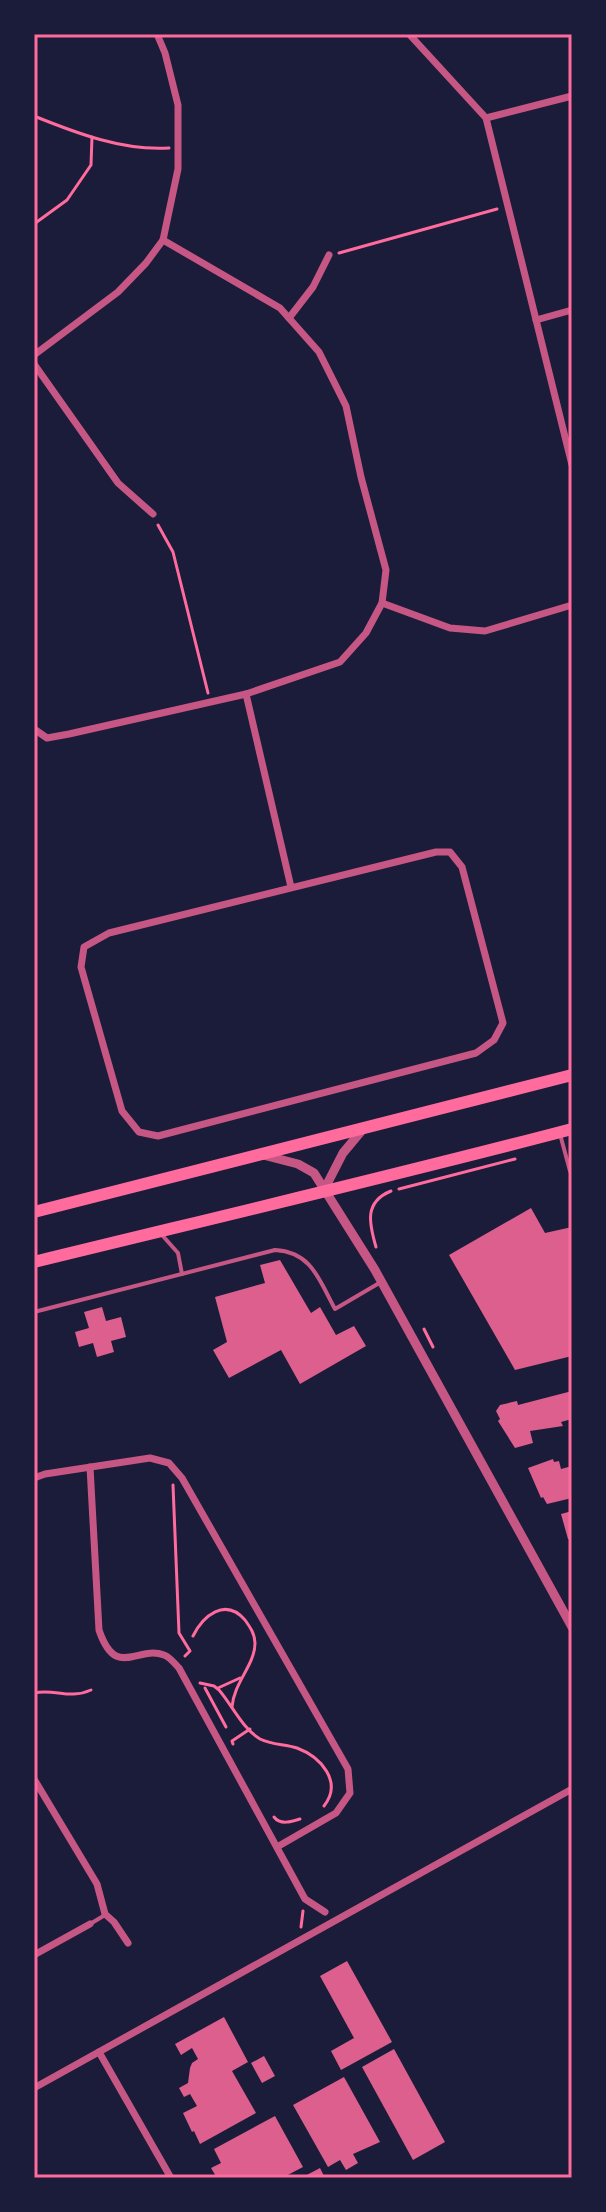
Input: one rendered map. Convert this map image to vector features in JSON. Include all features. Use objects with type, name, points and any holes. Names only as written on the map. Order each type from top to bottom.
[{"type":"highway","points":[[34,1213],[572,1075]]},
{"type":"highway","points":[[34,1262],[324,1190],[422,1169],[566,1130]]},
{"type":"street","points":[[34,355],[118,292],[163,240],[178,169],[178,105],[157,34]]},
{"type":"street","points":[[409,34],[486,118],[572,465]]},
{"type":"street","points":[[486,118],[572,96]]},
{"type":"street","points":[[34,729],[47,738],[246,694],[340,662],[366,633],[382,603],[386,570],[346,406],[319,352],[280,308],[163,240]]},
{"type":"street","points":[[289,318],[313,287],[329,255]]},
{"type":"street","points":[[536,320],[572,310]]},
{"type":"street","points":[[34,364],[118,483],[153,514]]},
{"type":"street","points":[[382,603],[450,628],[485,631],[572,605]]},
{"type":"street","points":[[246,694],[291,887]]},
{"type":"street","points":[[436,852],[450,852],[462,867],[503,1023],[494,1040],[476,1053],[158,1136],[139,1132],[122,1111],[81,967],[84,947],[109,933],[291,887],[436,852]]},
{"type":"street","points":[[324,1190],[343,1153],[364,1128]]},
{"type":"street","points":[[260,1155],[298,1164],[314,1173],[381,1282],[572,1627]]},
{"type":"street","points":[[34,1478],[150,1458],[169,1463],[182,1478],[348,1769],[350,1793],[336,1813],[277,1847]]},
{"type":"street","points":[[90,1467],[99,1630],[105,1646],[119,1657],[134,1658],[150,1653],[166,1655],[179,1668],[305,1899],[325,1912]]},
{"type":"street","points":[[34,1469],[45,1474]]},
{"type":"street","points":[[34,1779],[97,1884],[105,1914],[128,1943]]},
{"type":"street","points":[[34,2088],[572,1789]]},
{"type":"street","points":[[34,1955],[90,1924]]},
{"type":"street","points":[[99,2052],[171,2178]]},
{"type":"lane","points":[[566,1130],[570,1171]]},
{"type":"lane","points":[[159,1231],[178,1253],[182,1274]]},
{"type":"lane","points":[[34,1312],[275,1250],[291,1251],[308,1261],[335,1309],[381,1282]]},
{"type":"lane","points":[[90,1924],[105,1914]]},
{"type":"path","points":[[34,116],[92,137],[147,149],[177,148]]},
{"type":"path","points":[[34,224],[67,200],[91,165],[92,137]]},
{"type":"path","points":[[329,255],[509,206]]},
{"type":"path","points":[[153,514],[173,552],[210,701]]},
{"type":"path","points":[[381,1260],[370,1228],[369,1214],[373,1203],[383,1194],[514,1161],[520,1154]]},
{"type":"path","points":[[424,1329],[433,1347]]},
{"type":"path","points":[[172,1477],[179,1633],[190,1651],[185,1659]]},
{"type":"path","points":[[193,1636],[203,1618],[215,1610],[229,1609],[238,1613],[253,1632],[255,1643],[250,1662],[240,1678],[232,1707]]},
{"type":"path","points":[[196,1681],[217,1688],[240,1678]]},
{"type":"path","points":[[204,1685],[238,1752]]},
{"type":"path","points":[[217,1688],[259,1738],[296,1748],[322,1764],[331,1778],[332,1791],[323,1807]]},
{"type":"path","points":[[34,1693],[42,1691],[71,1696],[91,1690]]},
{"type":"path","points":[[232,1741],[250,1729]]},
{"type":"path","points":[[273,1816],[289,1823],[304,1818]]},
{"type":"path","points":[[294,1945],[302,1921],[300,1890]]},
{"type":"building","points":[[531,1208],[545,1233],[572,1227],[572,1356],[515,1370],[449,1255]]},
{"type":"building","points":[[280,1260],[311,1313],[320,1307],[336,1335],[354,1326],[366,1346],[300,1384],[281,1350],[229,1378],[213,1350],[227,1342],[215,1297],[265,1283],[260,1265]]},
{"type":"building","points":[[102,1307],[106,1321],[121,1317],[126,1337],[111,1341],[114,1352],[97,1357],[93,1343],[79,1347],[75,1332],[89,1328],[84,1312]]},
{"type":"building","points":[[572,1391],[572,1419],[561,1422],[563,1426],[530,1431],[533,1443],[515,1448],[498,1421],[496,1411],[500,1405],[517,1401],[518,1405]]},
{"type":"building","points":[[553,1459],[554,1462],[559,1461],[561,1469],[572,1466],[572,1498],[547,1504],[541,1498],[528,1468]]},
{"type":"building","points":[[572,1511],[572,1541],[568,1539],[561,1514]]},
{"type":"building","points":[[347,1961],[392,2042],[341,2070],[331,2051],[354,2038],[320,1976]]},
{"type":"building","points":[[224,2017],[248,2062],[232,2071],[256,2113],[200,2144],[183,2113],[197,2106],[190,2094],[184,2097],[179,2088],[188,2083],[192,2063],[198,2059],[192,2048],[181,2055],[175,2044]]},
{"type":"building","points":[[394,2049],[445,2142],[413,2160],[362,2067]]},
{"type":"building","points":[[264,2056],[275,2076],[262,2083],[251,2063]]},
{"type":"building","points":[[344,2077],[380,2142],[353,2154],[358,2163],[346,2170],[340,2160],[328,2167],[293,2105]]},
{"type":"building","points":[[275,2116],[303,2167],[282,2178],[217,2178],[211,2168],[221,2163],[214,2149]]},
{"type":"building","points":[[320,2168],[325,2178],[301,2178]]}]
